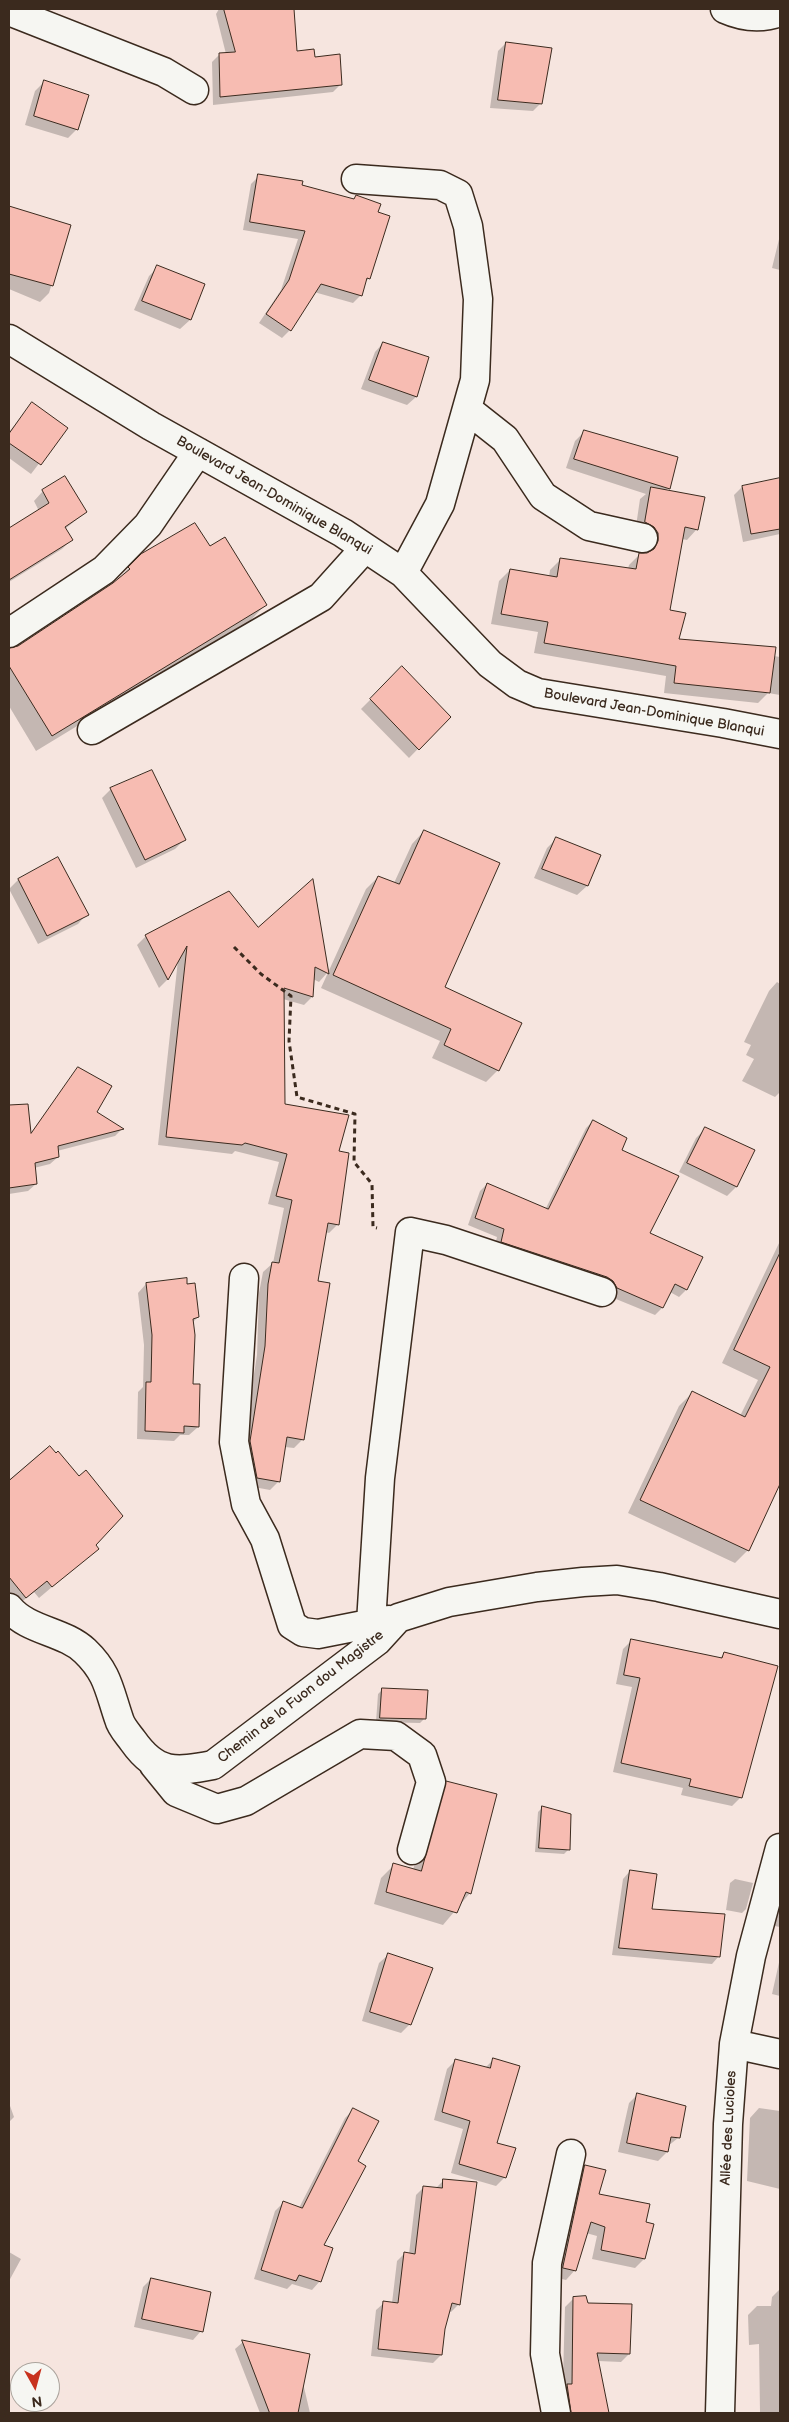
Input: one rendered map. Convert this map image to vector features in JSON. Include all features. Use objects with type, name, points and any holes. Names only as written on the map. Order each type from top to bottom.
[{"type":"street","points":[[725,9],[742,16],[772,15],[780,12]]},
{"type":"street","points":[[9,11],[164,72],[194,90]]},
{"type":"street","points":[[356,179],[440,185],[458,194],[468,226],[478,299],[475,380],[440,504],[403,573]]},
{"type":"street","name":"Boulevard Jean-Dominique Blanqui","points":[[9,339],[198,452],[343,533],[403,573],[490,664],[517,684],[538,693],[780,734]]},
{"type":"street","points":[[467,409],[505,439],[543,496],[589,526],[643,538]]},
{"type":"street","points":[[9,633],[104,570],[148,525],[198,452]]},
{"type":"street","points":[[92,730],[321,597],[365,548]]},
{"type":"street","points":[[371,1623],[380,1478],[410,1232],[446,1240],[602,1292]]},
{"type":"street","points":[[244,1278],[234,1442],[246,1504],[265,1539],[292,1625],[303,1632],[318,1634],[398,1618],[449,1602],[537,1586],[617,1580],[659,1587],[780,1614]]},
{"type":"street","points":[[9,1608],[29,1623],[83,1649],[101,1667],[111,1688],[119,1721],[141,1752],[176,1792],[217,1809],[246,1801],[360,1734],[396,1736],[422,1755],[431,1782],[412,1850]]},
{"type":"street","name":"Chemin de la Fuon dou Magistre","points":[[154,1765],[183,1771],[214,1765],[378,1641],[398,1618]]},
{"type":"street","name":"Allée des Lucioles","points":[[720,2413],[728,2124],[734,2044],[751,1956],[780,1848]]},
{"type":"street","points":[[734,2044],[780,2054]]},
{"type":"street","points":[[556,2413],[545,2354],[547,2263],[571,2154]]},
{"type":"path","points":[[234,947],[261,974],[291,996],[289,1041],[297,1097],[356,1114],[354,1162],[372,1184],[373,1227],[410,1232]]},
{"type":"building","points":[[224,9],[294,9],[297,51],[314,49],[315,57],[340,54],[342,85],[220,97],[219,53],[235,52]]},
{"type":"building","points":[[506,42],[552,48],[542,104],[498,100]]},
{"type":"building","points":[[44,80],[89,95],[78,130],[34,116]]},
{"type":"building","points":[[258,174],[303,181],[302,185],[354,199],[356,195],[381,204],[378,212],[390,216],[370,279],[367,278],[362,296],[321,284],[291,331],[266,314],[289,280],[305,231],[250,222]]},
{"type":"building","points":[[9,206],[71,225],[53,286],[9,274]]},
{"type":"building","points":[[157,265],[205,284],[191,320],[142,301]]},
{"type":"building","points":[[383,342],[429,357],[417,397],[369,380]]},
{"type":"building","points":[[32,402],[68,428],[41,465],[9,443],[9,434]]},
{"type":"building","points":[[584,430],[678,457],[670,489],[574,459]]},
{"type":"building","points":[[65,476],[87,512],[65,527],[73,540],[9,580],[9,528],[49,503],[42,490]]},
{"type":"building","points":[[780,478],[780,529],[751,534],[742,486]]},
{"type":"building","points":[[651,487],[705,497],[698,530],[685,527],[670,610],[686,613],[679,639],[776,647],[770,693],[674,683],[676,666],[544,643],[548,622],[501,614],[510,569],[557,577],[560,558],[636,569],[639,553],[647,553],[654,549],[658,541],[658,533],[654,527],[645,522]]},
{"type":"building","points":[[195,523],[210,546],[225,537],[267,605],[52,736],[9,666],[9,648],[18,646],[113,583],[130,569],[128,567],[141,554]]},
{"type":"building","points":[[402,666],[451,717],[419,750],[370,699]]},
{"type":"building","points":[[152,770],[186,840],[145,860],[110,788]]},
{"type":"building","points":[[424,830],[500,863],[445,987],[522,1023],[499,1071],[444,1045],[451,1029],[333,975],[378,876],[399,884]]},
{"type":"building","points":[[556,837],[601,855],[588,886],[542,869]]},
{"type":"building","points":[[58,857],[89,915],[47,936],[18,879]]},
{"type":"building","points":[[313,879],[329,974],[315,967],[313,997],[284,988],[285,1104],[349,1115],[339,1151],[349,1153],[339,1225],[328,1223],[318,1281],[330,1283],[304,1440],[287,1437],[280,1482],[257,1478],[250,1441],[265,1346],[268,1284],[272,1262],[279,1263],[292,1200],[276,1196],[287,1154],[245,1143],[242,1145],[166,1137],[187,946],[168,980],[145,935],[229,891],[258,927]]},
{"type":"building","points":[[78,1067],[112,1086],[97,1112],[124,1129],[58,1146],[59,1157],[35,1163],[37,1184],[9,1188],[9,1105],[28,1104],[31,1133]]},
{"type":"building","points":[[593,1120],[627,1138],[622,1150],[679,1176],[650,1233],[703,1257],[687,1290],[675,1284],[663,1308],[617,1288],[613,1281],[607,1277],[501,1242],[504,1229],[475,1218],[487,1183],[548,1209]]},
{"type":"building","points":[[705,1127],[755,1150],[737,1187],[687,1163]]},
{"type":"building","points":[[780,1253],[780,1484],[749,1551],[640,1500],[692,1391],[745,1417],[770,1367],[734,1350]]},
{"type":"building","points":[[187,1278],[187,1284],[195,1283],[199,1317],[193,1319],[195,1335],[193,1384],[200,1384],[199,1427],[184,1426],[184,1433],[145,1431],[146,1382],[151,1382],[152,1335],[146,1283]]},
{"type":"building","points":[[50,1446],[56,1453],[58,1451],[79,1476],[86,1470],[123,1516],[96,1545],[99,1549],[52,1587],[47,1581],[26,1598],[9,1577],[9,1481]]},
{"type":"building","points":[[631,1639],[722,1658],[724,1652],[778,1666],[742,1798],[689,1786],[691,1779],[621,1763],[640,1678],[624,1675]]},
{"type":"building","points":[[382,1688],[428,1690],[426,1719],[380,1718]]},
{"type":"building","points":[[446,1781],[497,1794],[471,1894],[466,1892],[457,1913],[386,1892],[393,1863],[421,1871]]},
{"type":"building","points":[[542,1806],[571,1814],[570,1850],[539,1848]]},
{"type":"building","points":[[630,1870],[657,1874],[652,1909],[725,1914],[720,1957],[619,1948]]},
{"type":"building","points":[[388,1953],[433,1968],[411,2025],[370,2012]]},
{"type":"building","points":[[493,2058],[520,2066],[497,2143],[516,2148],[506,2178],[459,2164],[470,2121],[442,2112],[455,2059],[490,2068]]},
{"type":"building","points":[[637,2093],[686,2106],[680,2138],[671,2137],[668,2152],[627,2143]]},
{"type":"building","points":[[353,2108],[379,2121],[358,2161],[366,2166],[324,2245],[333,2248],[321,2282],[299,2275],[296,2281],[261,2270],[283,2201],[302,2208]]},
{"type":"building","points":[[585,2165],[606,2170],[599,2194],[650,2204],[646,2222],[654,2224],[645,2259],[601,2250],[605,2227],[591,2222],[576,2271],[563,2268]]},
{"type":"building","points":[[443,2179],[477,2182],[460,2305],[452,2303],[445,2329],[442,2355],[378,2349],[383,2301],[398,2303],[404,2252],[415,2254],[423,2186],[442,2188]]},
{"type":"building","points":[[151,2278],[211,2292],[203,2332],[142,2319]]},
{"type":"building","points":[[586,2296],[588,2303],[632,2304],[630,2354],[597,2353],[609,2413],[571,2413],[567,2384],[572,2384],[573,2297]]},
{"type":"building","points":[[242,2340],[310,2354],[298,2413],[270,2413]]}]
